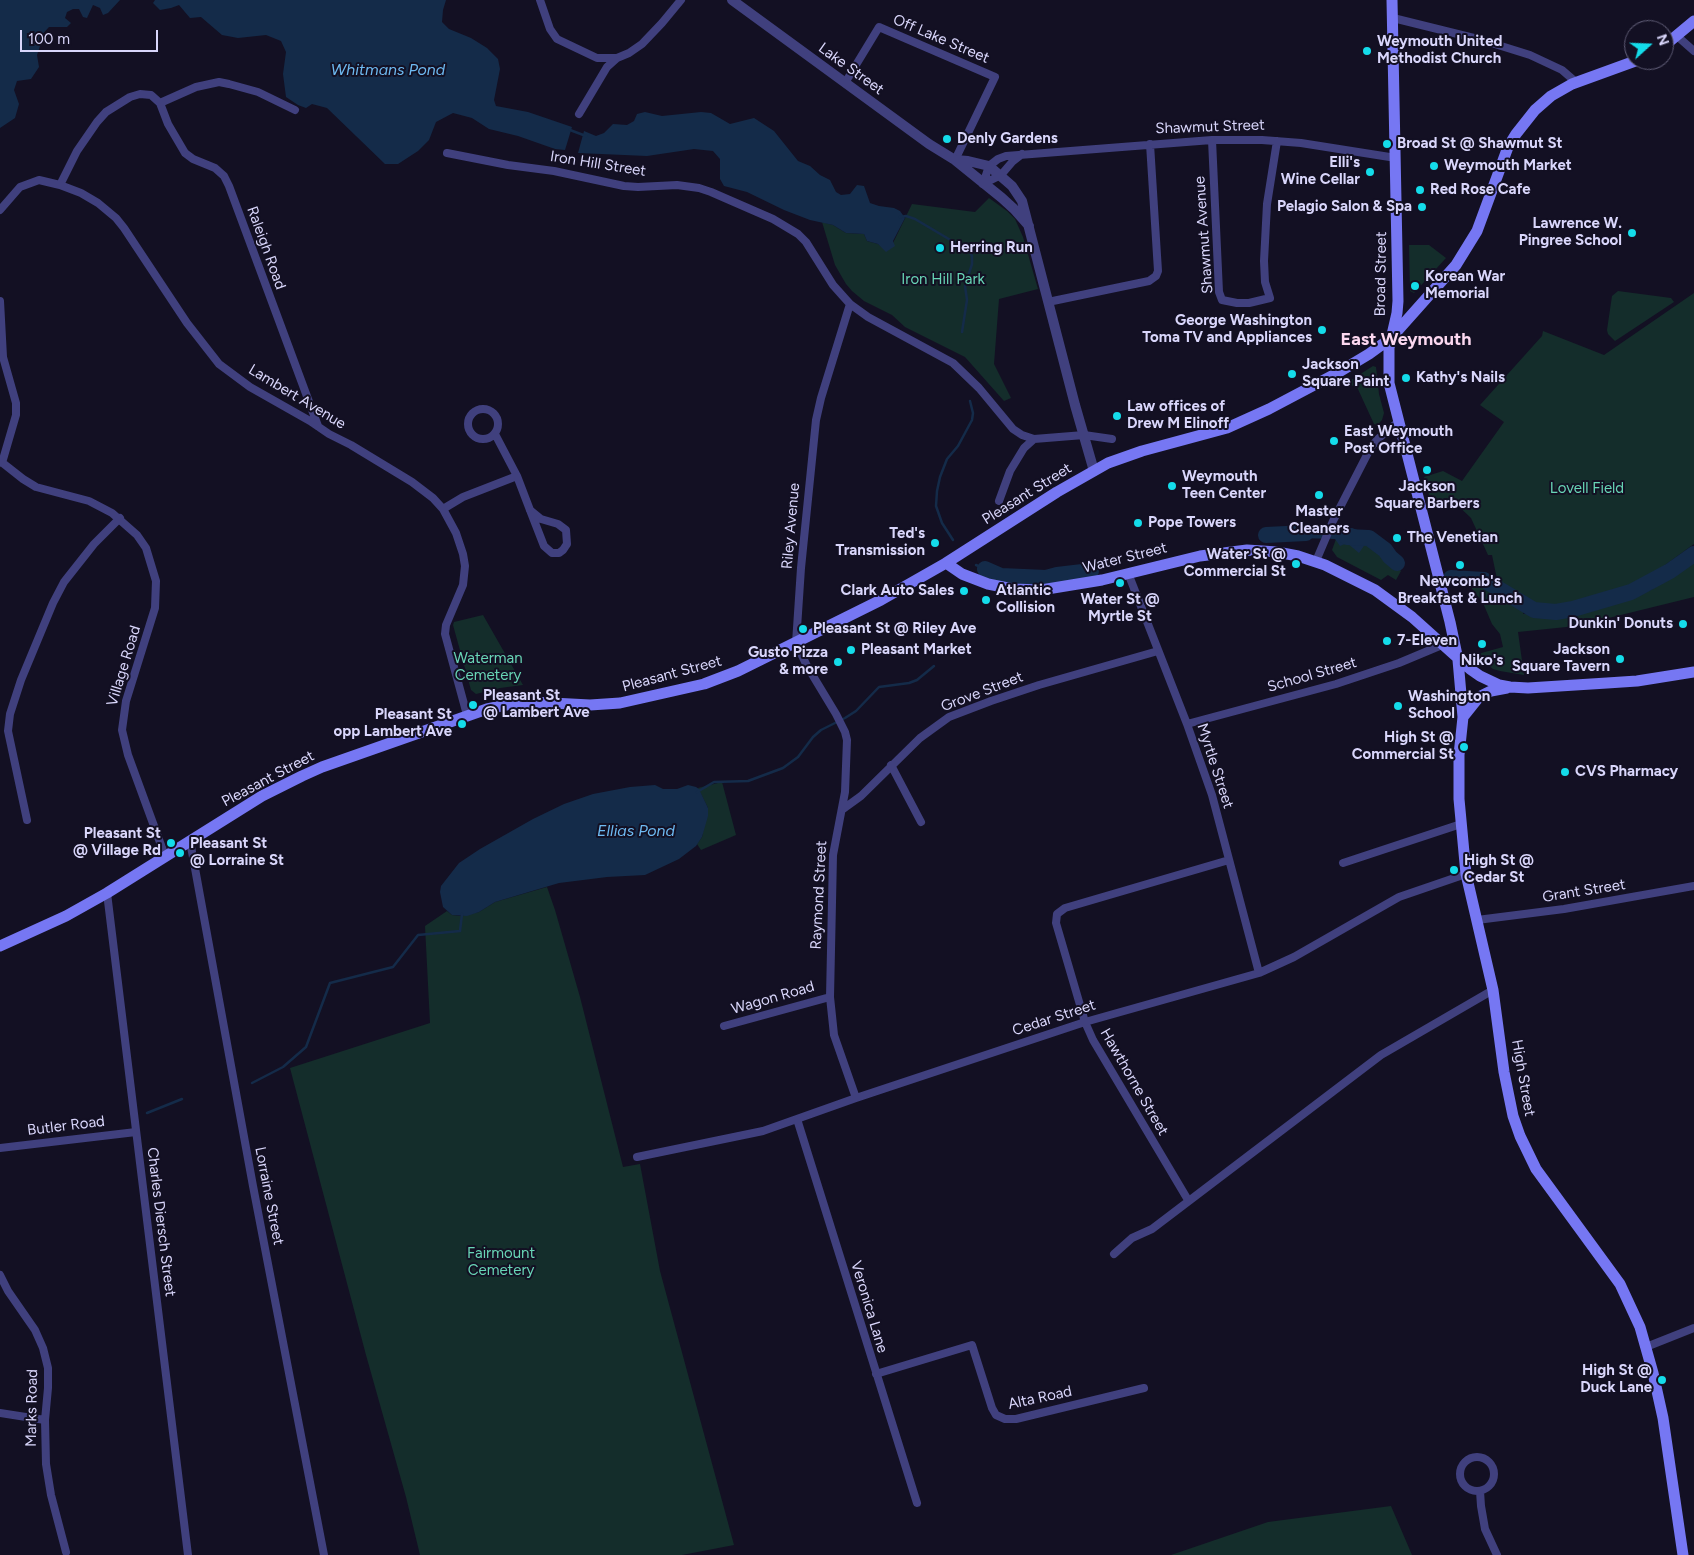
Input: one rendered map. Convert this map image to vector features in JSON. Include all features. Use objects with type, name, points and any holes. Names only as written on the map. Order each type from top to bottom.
[{"type":"main road","name":"Broad Street","points":[[1392,0],[1398,301],[1388,354],[1388,374],[1398,422],[1450,622],[1458,660]]},
{"type":"main road","points":[[1674,38],[1694,21]]},
{"type":"main road","name":"Pleasant Street","points":[[0,946],[42,928],[107,893],[262,796],[302,776],[487,709],[521,702],[590,705],[620,703],[717,679],[738,671],[881,600],[946,563],[1094,470],[1130,454],[1226,428],[1269,409],[1335,374],[1369,354],[1391,338],[1453,270],[1470,246],[1502,160],[1518,130],[1535,110],[1552,96],[1577,83],[1624,65]]},
{"type":"main road","name":"Water Street","points":[[946,563],[962,574],[976,580],[1028,590],[1054,589],[1200,556],[1247,550],[1277,552],[1316,561],[1346,574],[1381,595],[1412,617],[1458,660],[1480,676],[1499,685],[1510,687]]},
{"type":"main road","name":"High Street","points":[[1458,660],[1463,717],[1459,755],[1461,824],[1466,874],[1494,990],[1507,1091],[1513,1116],[1520,1136],[1536,1169],[1620,1284],[1633,1310],[1646,1347],[1663,1418],[1684,1555]]},
{"type":"main road","points":[[1463,717],[1479,696],[1510,687],[1550,687],[1637,681],[1694,672]]},
{"type":"street","points":[[540,0],[550,29],[557,38],[597,58],[617,58]]},
{"type":"street","points":[[579,114],[607,68],[617,58],[629,53],[642,44],[662,24],[681,0]]},
{"type":"street","name":"Lake Street","points":[[732,0],[929,144],[954,160],[983,184]]},
{"type":"street","points":[[1393,18],[1530,54],[1562,70],[1577,83]]},
{"type":"street","name":"Off Lake Street","points":[[845,83],[879,27],[995,77],[954,160]]},
{"type":"street","points":[[1677,36],[1694,51]]},
{"type":"street","points":[[60,185],[77,151],[106,112],[130,97],[140,94],[151,95],[160,103],[196,87],[219,82],[258,92],[295,110]]},
{"type":"street","name":"Raleigh Road","points":[[160,103],[168,124],[184,153],[214,168],[224,176],[229,186],[318,426]]},
{"type":"street","name":"Shawmut Street","points":[[983,184],[996,171],[998,159],[1006,156],[1024,153],[1212,140],[1277,141],[1396,158]]},
{"type":"street","name":"Shawmut Avenue","points":[[1212,140],[1219,292],[1222,300],[1227,302],[1250,303],[1270,298],[1264,273],[1267,204],[1277,141]]},
{"type":"street","points":[[1048,302],[1149,281],[1156,276],[1158,271],[1150,144]]},
{"type":"street","name":"Iron Hill Street","points":[[447,153],[508,165],[554,171],[624,186],[677,185],[711,192],[773,219],[798,234],[811,248],[834,285],[850,304],[868,317],[953,363],[979,388],[1014,429],[1034,440]]},
{"type":"street","name":"Shawmut Street","points":[[983,184],[996,171],[1024,153]]},
{"type":"street","name":"Lake Street","points":[[954,160],[968,161],[996,171]]},
{"type":"street","points":[[996,171],[1018,194],[1025,210],[1094,470]]},
{"type":"street","name":"Lambert Avenue","points":[[0,210],[20,187],[39,180],[81,193],[98,203],[116,218],[128,233],[187,323],[219,364],[250,387],[426,492],[443,509],[460,545],[465,566],[463,585],[446,625],[445,634],[467,715]]},
{"type":"street","points":[[983,184],[1014,209],[1028,226]]},
{"type":"street","points":[[0,301],[3,357],[16,403],[16,415],[1,462]]},
{"type":"street","name":"Riley Avenue","points":[[796,643],[801,568],[817,413],[850,304]]},
{"type":"street","points":[[495,434],[481,440],[472,435],[468,426],[469,416],[472,412],[482,408],[492,411],[498,419],[495,434],[517,476],[530,510],[544,546],[552,553],[559,553],[568,544],[566,530],[558,524],[541,520],[530,510]]},
{"type":"street","points":[[1316,561],[1333,521],[1371,447],[1378,438],[1398,422]]},
{"type":"street","points":[[999,500],[1010,471],[1024,448],[1034,440],[1084,435],[1112,439]]},
{"type":"street","name":"Village Road","points":[[1,462],[36,487],[89,501],[120,518],[137,535],[146,548],[156,581],[155,608],[126,701],[122,730],[128,755],[165,856]]},
{"type":"street","points":[[443,509],[463,497],[517,476]]},
{"type":"street","points":[[27,820],[8,732],[10,714],[24,672],[53,603],[64,582],[94,544],[120,518]]},
{"type":"street","name":"Myrtle Street","points":[[1128,573],[1187,724],[1212,795],[1259,972]]},
{"type":"street","name":"Raymond Street","points":[[796,643],[845,732],[848,749],[843,809],[836,834],[833,855],[830,997],[834,1035],[856,1098]]},
{"type":"street","name":"School Street","points":[[1187,724],[1362,676],[1442,645]]},
{"type":"street","name":"Grove Street","points":[[843,809],[862,796],[935,726],[963,711],[1039,685],[1158,651]]},
{"type":"street","points":[[892,766],[921,822]]},
{"type":"street","points":[[1343,863],[1461,824]]},
{"type":"street","name":"Lorraine Street","points":[[190,841],[253,1186],[324,1555]]},
{"type":"street","name":"Hawthorne Street","points":[[1188,1200],[1098,1048],[1085,1022],[1056,923],[1057,914],[1065,908],[1229,860]]},
{"type":"street","name":"Cedar Street","points":[[637,1157],[762,1131],[1085,1022],[1259,972],[1294,957],[1399,897],[1466,874]]},
{"type":"street","name":"Grant Street","points":[[1477,920],[1564,909],[1694,886]]},
{"type":"street","name":"Charles Diersch Street","points":[[107,893],[188,1555]]},
{"type":"street","points":[[1114,1254],[1132,1238],[1152,1228],[1382,1055],[1494,990]]},
{"type":"street","name":"Wagon Road","points":[[724,1026],[830,997]]},
{"type":"street","name":"Veronica Lane","points":[[797,1119],[916,1503]]},
{"type":"street","name":"Butler Road","points":[[0,1148],[136,1132]]},
{"type":"street","name":"Marks Road","points":[[0,1275],[8,1291],[36,1330],[43,1348],[48,1375],[45,1420],[46,1464],[51,1495],[66,1552]]},
{"type":"street","points":[[1646,1347],[1694,1328]]},
{"type":"street","name":"Alta Road","points":[[876,1374],[972,1345],[992,1408],[996,1415],[1005,1419],[1016,1419],[1144,1388]]},
{"type":"street","points":[[0,1413],[45,1420]]},
{"type":"street","points":[[1473,1458],[1484,1458],[1494,1471],[1493,1481],[1480,1491],[1469,1489],[1461,1481],[1463,1464],[1473,1458]]},
{"type":"street","points":[[1480,1491],[1485,1529],[1497,1555]]},
{"type":"green space","name":"Iron Hill Park","points":[[989,198],[1015,219],[1023,237],[1038,289],[999,299],[994,364],[1011,398],[1004,401],[965,357],[905,327],[892,315],[864,301],[852,291],[835,265],[822,222],[833,225],[846,233],[864,234],[867,241],[882,247],[893,243],[912,204],[975,212]]},
{"type":"green space","points":[[1409,245],[1429,245],[1446,258],[1414,293],[1410,291]]},
{"type":"green space","points":[[1618,291],[1671,298],[1674,302],[1615,341],[1608,334],[1607,330],[1612,296]]},
{"type":"green space","name":"Lovell Field","points":[[1694,293],[1694,544],[1636,586],[1606,598],[1560,608],[1532,606],[1503,587],[1497,579],[1492,555],[1488,555],[1471,518],[1451,499],[1431,502],[1424,477],[1443,471],[1462,481],[1504,422],[1480,405],[1542,336],[1543,331],[1604,355]]},
{"type":"green space","points":[[1373,366],[1376,367],[1379,394],[1384,413],[1382,420],[1377,425],[1374,424],[1357,387],[1347,384]]},
{"type":"green space","points":[[1336,539],[1347,543],[1368,541],[1401,571],[1396,580],[1388,575],[1381,580],[1337,557],[1332,550]]},
{"type":"green space","points":[[1694,561],[1694,597],[1576,626],[1518,632],[1524,675],[1493,669],[1474,655],[1503,647],[1500,634],[1492,624],[1483,603],[1466,581],[1480,582],[1526,608],[1523,614],[1557,614],[1587,608],[1651,590]]},
{"type":"green space","name":"Waterman Cemetery","points":[[483,615],[523,685],[476,694],[471,690],[453,625],[454,622]]},
{"type":"green space","points":[[722,782],[736,835],[701,850],[697,844],[702,837],[708,808],[698,788]]},
{"type":"green space","name":"Fairmount Cemetery","points":[[547,887],[580,997],[623,1167],[640,1164],[660,1271],[734,1545],[682,1555],[420,1555],[290,1068],[430,1023],[425,926],[447,911],[452,915],[460,916],[479,912],[495,902]]},
{"type":"green space","points":[[1391,1506],[1412,1555],[1171,1555],[1268,1522]]},
{"type":"water","points":[[0,0],[120,0],[108,13],[103,15],[100,8],[93,5],[87,18],[83,17],[79,9],[73,9],[67,12],[65,18],[71,23],[67,27],[49,27],[39,38],[40,46],[37,55],[39,67],[31,79],[17,81],[14,90],[19,104],[15,118],[0,128]]},
{"type":"water","name":"Whitmans Pond","points":[[155,0],[446,0],[442,22],[449,29],[471,38],[487,48],[498,59],[500,69],[494,100],[496,106],[528,112],[572,127],[565,150],[555,149],[518,136],[489,129],[472,118],[453,113],[436,122],[429,140],[418,151],[398,164],[385,164],[327,108],[312,104],[306,108],[286,97],[283,74],[286,52],[281,41],[266,35],[238,38],[222,35],[201,17],[190,18],[179,5],[160,10],[153,3]]},
{"type":"water","points":[[645,112],[662,116],[701,112],[711,113],[730,124],[754,118],[774,131],[798,161],[810,166],[820,175],[830,180],[836,192],[841,195],[850,194],[857,185],[864,186],[870,203],[900,211],[905,218],[893,241],[895,246],[886,252],[878,244],[867,241],[864,234],[846,233],[833,225],[810,220],[747,192],[724,186],[720,179],[720,159],[713,151],[694,149],[647,156],[578,153],[584,131],[596,136],[604,133],[613,124],[627,125],[634,121],[637,114]]},
{"type":"water","points":[[1317,526],[1339,530],[1352,528],[1368,534],[1368,540],[1359,553],[1347,543],[1340,546],[1335,539],[1299,538],[1285,533],[1302,527]]},
{"type":"water","name":"Ellias Pond","points":[[655,785],[663,789],[677,789],[688,785],[696,787],[699,789],[708,808],[708,816],[702,837],[696,846],[679,859],[645,875],[607,877],[559,883],[495,902],[479,912],[467,916],[452,915],[443,907],[440,892],[441,886],[459,863],[480,849],[564,804],[593,794],[630,787]]},
{"type":"waterway","points":[[570,130],[586,136]]},
{"type":"waterway","points":[[900,217],[906,216],[915,219],[969,251],[972,256],[972,264],[965,286],[967,300],[962,332]]},
{"type":"waterway","points":[[953,540],[942,523],[936,506],[937,491],[947,459],[958,446],[972,420],[973,413],[970,401]]},
{"type":"waterway","points":[[1266,535],[1306,533]]},
{"type":"waterway","points":[[1347,537],[1369,538],[1385,550],[1397,563]]},
{"type":"waterway","points":[[1451,578],[1484,580],[1534,610],[1556,612],[1631,592],[1670,571],[1694,554]]},
{"type":"waterway","points":[[976,565],[985,569],[983,572]]},
{"type":"waterway","points":[[985,569],[1001,576],[1046,578],[1091,571]]},
{"type":"waterway","points":[[697,792],[714,782],[748,781],[783,768],[798,757],[813,737],[821,730],[856,711],[879,687],[909,683],[917,680],[934,666]]},
{"type":"waterway","points":[[252,1083],[283,1067],[306,1047],[330,983],[393,967],[418,935],[460,931],[462,914]]},
{"type":"waterway","points":[[147,1113],[182,1099]]},
{"type":"place","name":"Weymouth United Methodist Church","points":[[1367,51]]},
{"type":"place","name":"Denly Gardens","points":[[947,139]]},
{"type":"place","name":"Broad St @ Shawmut St","points":[[1387,144]]},
{"type":"place","name":"Weymouth Market","points":[[1434,166]]},
{"type":"place","name":"Elli's Wine Cellar","points":[[1370,172]]},
{"type":"place","name":"Red Rose Cafe","points":[[1420,190]]},
{"type":"place","name":"Pelagio Salon & Spa","points":[[1422,207]]},
{"type":"place","name":"Lawrence W. Pingree School","points":[[1632,233]]},
{"type":"place","name":"Herring Run","points":[[940,248]]},
{"type":"place","name":"Korean War Memorial","points":[[1415,286]]},
{"type":"place","name":"George Washington Toma TV and Appliances","points":[[1322,330]]},
{"type":"place","name":"Jackson Square Paint","points":[[1292,374]]},
{"type":"place","name":"Kathy's Nails","points":[[1406,378]]},
{"type":"place","name":"Law offices of Drew M Elinoff","points":[[1117,416]]},
{"type":"place","name":"East Weymouth Post Office","points":[[1334,441]]},
{"type":"place","name":"Jackson Square Barbers","points":[[1427,470]]},
{"type":"place","name":"Weymouth Teen Center","points":[[1172,486]]},
{"type":"place","name":"Master Cleaners","points":[[1319,495]]},
{"type":"place","name":"Pope Towers","points":[[1138,523]]},
{"type":"place","name":"The Venetian","points":[[1397,538]]},
{"type":"place","name":"Ted's Transmission","points":[[935,543]]},
{"type":"place","name":"Water St @ Commercial St","points":[[1296,564]]},
{"type":"place","name":"Newcomb's Breakfast & Lunch","points":[[1460,565]]},
{"type":"place","name":"Water St @ Myrtle St","points":[[1120,583]]},
{"type":"place","name":"Clark Auto Sales","points":[[964,591]]},
{"type":"place","name":"Atlantic Collision","points":[[986,600]]},
{"type":"place","name":"Dunkin' Donuts","points":[[1683,624]]},
{"type":"place","name":"Pleasant St @ Riley Ave","points":[[803,629]]},
{"type":"place","name":"7-Eleven","points":[[1387,641]]},
{"type":"place","name":"Niko's","points":[[1482,644]]},
{"type":"place","name":"Pleasant Market","points":[[851,650]]},
{"type":"place","name":"Jackson Square Tavern","points":[[1620,659]]},
{"type":"place","name":"Gusto Pizza & more","points":[[838,662]]},
{"type":"place","name":"Pleasant St @ Lambert Ave","points":[[473,705]]},
{"type":"place","name":"Washington School","points":[[1398,706]]},
{"type":"place","name":"Pleasant St opp Lambert Ave","points":[[462,724]]},
{"type":"place","name":"High St @ Commercial St","points":[[1464,747]]},
{"type":"place","name":"CVS Pharmacy","points":[[1565,772]]},
{"type":"place","name":"Pleasant St @ Village Rd","points":[[171,843]]},
{"type":"place","name":"Pleasant St @ Lorraine St","points":[[180,853]]},
{"type":"place","name":"High St @ Cedar St","points":[[1454,870]]},
{"type":"place","name":"High St @ Duck Lane","points":[[1662,1380]]},
{"type":"district","name":"East Weymouth","points":[[1406,340]]}]
